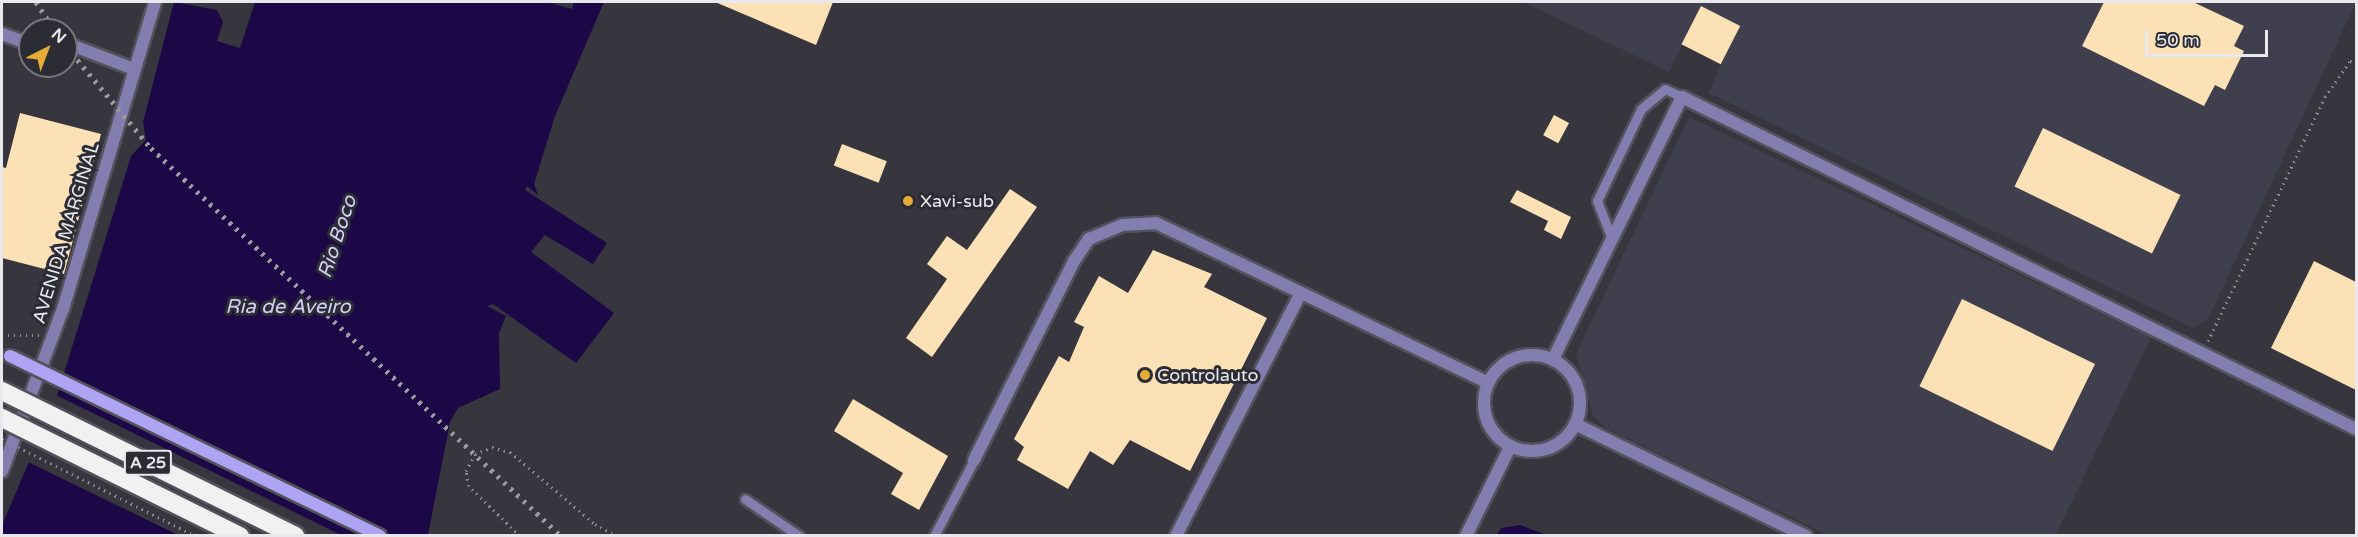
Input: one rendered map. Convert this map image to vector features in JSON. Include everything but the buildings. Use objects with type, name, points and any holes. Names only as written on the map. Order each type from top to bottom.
[{"type":"highway","name":"A 25","points":[[2,391],[295,536]]},
{"type":"highway","name":"A 25","points":[[2,418],[240,536]]},
{"type":"street","name":"AVENIDA MARGINAL","points":[[2,471],[54,335],[155,2]]},
{"type":"street","points":[[2,33],[18,34]]},
{"type":"street","points":[[2,33],[18,39]]},
{"type":"street","points":[[78,48],[134,69]]},
{"type":"street","points":[[78,54],[102,57]]},
{"type":"street","points":[[1553,359],[1682,97],[2356,429]]},
{"type":"street","points":[[974,460],[1074,261],[1089,239],[1122,225],[1156,223],[1488,383]]},
{"type":"street","points":[[1176,536],[1300,293]]},
{"type":"street","points":[[1532,354],[1553,359],[1570,373],[1579,393],[1575,424],[1552,447],[1531,452],[1510,447],[1493,433],[1484,413],[1488,383],[1511,359],[1532,354]]},
{"type":"street","points":[[10,356],[380,536]]},
{"type":"street","points":[[1575,424],[1806,536]]},
{"type":"street","points":[[1466,536],[1510,447]]},
{"type":"lane","points":[[1612,238],[1597,201],[1641,109],[1665,89],[1682,97]]},
{"type":"lane","points":[[934,536],[974,460]]},
{"type":"lane","points":[[745,499],[799,536]]},
{"type":"path","points":[[2202,353],[2325,96],[2350,61],[2356,63]]},
{"type":"path","points":[[2,335],[54,335]]},
{"type":"path","points":[[2,439],[196,536]]},
{"type":"path","points":[[520,536],[469,486],[466,471],[475,454],[492,447],[510,452],[595,524],[617,536]]},
{"type":"shaded area","points":[[1524,2],[2356,2],[2208,319],[2193,328],[1709,93],[1721,64],[1693,50],[1682,45],[1669,72]]},
{"type":"shaded area","points":[[1689,117],[2151,338],[2055,536],[1828,535],[1607,429],[1593,416],[1576,354]]},
{"type":"water","name":"Ria de Aveiro","points":[[174,2],[217,10],[223,22],[217,41],[240,48],[255,2],[547,2],[572,9],[574,2],[604,2],[555,116],[534,184],[538,195],[527,186],[525,190],[607,243],[593,264],[545,235],[531,252],[614,313],[576,363],[493,304],[487,306],[506,316],[499,333],[500,389],[458,408],[450,422],[428,535],[2,536],[2,525],[57,396],[131,156],[146,140],[143,122]]},
{"type":"water","points":[[1520,525],[1547,535],[1497,535],[1501,528]]},
{"type":"pier","points":[[54,394],[341,535],[178,535],[28,462]]},
{"type":"railway","points":[[36,2],[47,18]]},
{"type":"railway","points":[[78,60],[151,148],[561,536]]},
{"type":"place","name":"Xavi-sub","points":[[908,201]]},
{"type":"place","name":"Controlauto","points":[[1145,375]]},
{"type":"water label","name":"Rio Boco","points":[[338,237]]}]
